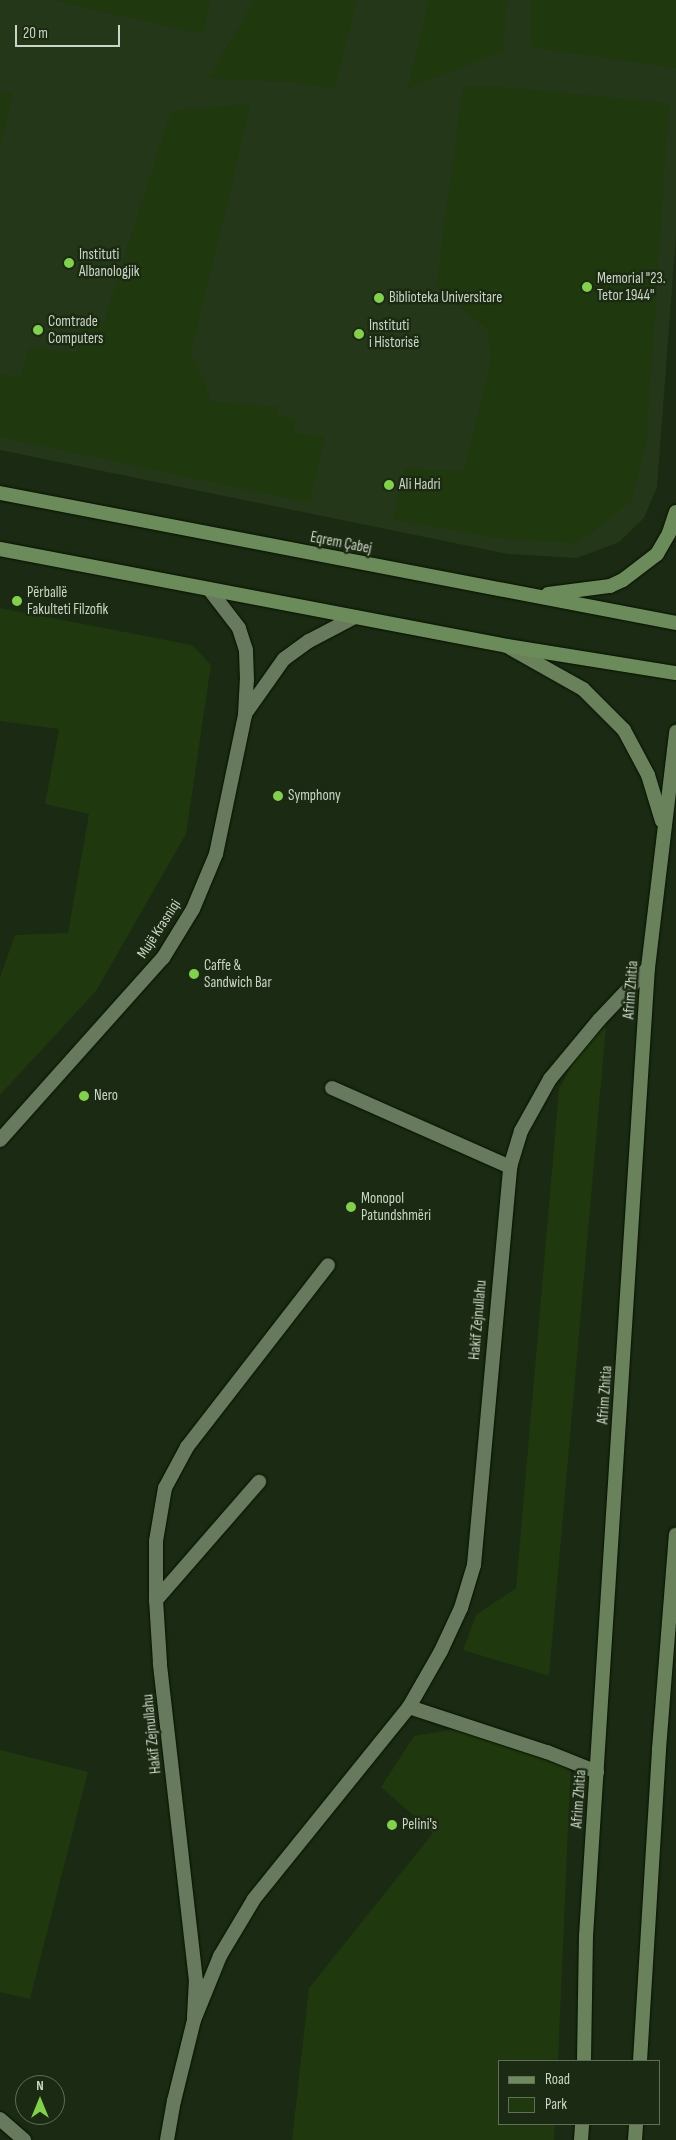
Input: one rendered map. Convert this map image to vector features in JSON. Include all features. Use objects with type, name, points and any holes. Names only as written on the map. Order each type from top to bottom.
[{"type":"main road","name":"Eqrem Çabej","points":[[0,493],[676,623]]},
{"type":"main road","points":[[518,594],[562,594],[610,586],[623,580],[657,554],[669,533],[676,512]]},
{"type":"main road","points":[[0,549],[507,646],[676,673]]},
{"type":"main road","points":[[507,646],[583,689],[624,730],[648,775],[661,814],[664,836]]},
{"type":"main road","name":"Afrim Zhitia","points":[[584,2060],[586,1936],[648,968],[676,732]]},
{"type":"main road","points":[[640,2060],[659,1749],[676,1535]]},
{"type":"main road","points":[[581,2140],[582,2125]]},
{"type":"main road","points":[[635,2140],[636,2125]]},
{"type":"street","points":[[209,589],[239,628],[246,650],[244,715]]},
{"type":"street","points":[[244,715],[284,659],[309,641],[355,617]]},
{"type":"street","name":"Mujë Krasniqi","points":[[0,1140],[163,958],[193,909],[216,854],[244,715]]},
{"type":"street","name":"Hakif Zejnullahu","points":[[167,2140],[174,2101],[194,2020],[220,1956],[254,1899],[409,1707],[441,1651],[461,1608],[474,1565],[510,1167],[521,1130],[550,1079],[598,1020],[648,968]]},
{"type":"street","points":[[332,1088],[510,1167]]},
{"type":"street","name":"Hakif Zejnullahu","points":[[194,2020],[196,1981],[160,1662],[156,1600],[156,1541],[165,1488],[187,1447],[328,1265]]},
{"type":"street","points":[[156,1600],[259,1482]]},
{"type":"street","points":[[409,1707],[540,1749],[597,1772]]},
{"type":"street","points":[[0,2119],[24,2140]]},
{"type":"shaded area","points":[[0,0],[676,0],[676,234],[657,487],[644,518],[619,542],[577,558],[508,554],[0,450]]},
{"type":"green space","points":[[51,0],[211,0],[203,34]]},
{"type":"green space","points":[[255,0],[357,0],[335,89],[296,82],[208,78]]},
{"type":"green space","points":[[429,0],[507,0],[503,51],[408,88]]},
{"type":"green space","points":[[531,0],[676,0],[676,68],[531,47]]},
{"type":"green space","points":[[490,86],[669,103],[646,446],[631,501],[578,543],[497,538],[393,519],[405,469],[464,471],[491,360],[488,330],[436,287],[463,87]]},
{"type":"green space","points":[[0,91],[13,94],[0,149]]},
{"type":"green space","points":[[251,104],[191,353],[212,402],[278,407],[277,416],[297,420],[293,433],[325,437],[310,503],[0,437],[0,373],[20,377],[29,347],[76,353],[83,321],[103,325],[171,111]]},
{"type":"green space","points":[[0,608],[192,645],[211,665],[186,834],[96,991],[0,1095],[0,977],[15,935],[68,933],[89,814],[45,804],[59,729],[0,721]]},
{"type":"green space","points":[[606,1026],[549,1676],[463,1650],[476,1615],[516,1588],[559,1089],[579,1051]]},
{"type":"green space","points":[[472,1726],[571,1760],[558,2060],[498,2060],[498,2125],[555,2125],[554,2140],[292,2140],[309,1988],[433,1833],[381,1787],[414,1736]]},
{"type":"green space","points":[[0,1750],[88,1772],[30,1999],[0,1992]]},
{"type":"place","name":"Instituti Albanologjik","points":[[69,263]]},
{"type":"place","name":"Memorial \"23. Tetor 1944\"","points":[[587,287]]},
{"type":"place","name":"Biblioteka Universitare","points":[[379,298]]},
{"type":"place","name":"Comtrade Computers","points":[[38,330]]},
{"type":"place","name":"Instituti i Historisë","points":[[359,334]]},
{"type":"place","name":"Ali Hadri","points":[[389,485]]},
{"type":"place","name":"Përballë Fakulteti Filzofik","points":[[17,601]]},
{"type":"place","name":"Symphony","points":[[278,796]]},
{"type":"place","name":"Caffe & Sandwich Bar","points":[[194,974]]},
{"type":"place","name":"Nero","points":[[84,1096]]},
{"type":"place","name":"Monopol Patundshmëri","points":[[351,1207]]},
{"type":"place","name":"Pelini's","points":[[392,1825]]}]
